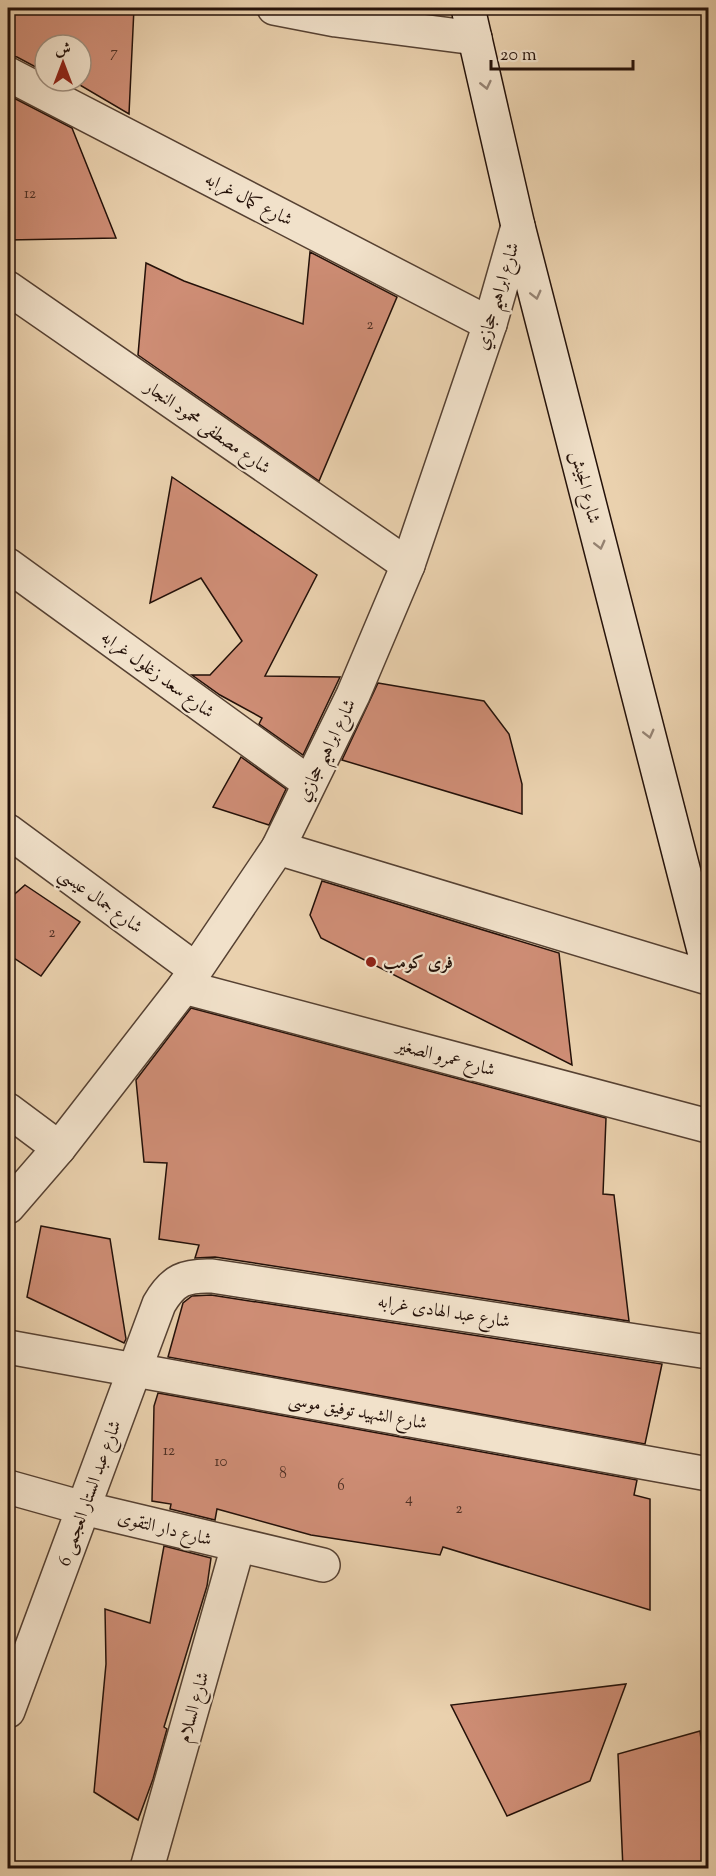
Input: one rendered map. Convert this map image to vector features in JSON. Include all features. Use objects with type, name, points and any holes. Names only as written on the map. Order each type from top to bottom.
[{"type":"street","points":[[274,8],[336,21],[472,23]]},
{"type":"street","name":"شارع الجيش","points":[[472,23],[518,226],[708,966]]},
{"type":"street","name":"شارع كمال غرابه","points":[[8,74],[490,324]]},
{"type":"street","name":"شارع ابراهيم حجازي","points":[[8,1206],[59,1148],[190,978],[278,848],[353,695],[408,565],[490,324],[518,226]]},
{"type":"street","name":"شارع مصطفى محمود النجار","points":[[8,288],[408,565]]},
{"type":"street","name":"شارع سعد زغلول غرابه","points":[[8,565],[309,783]]},
{"type":"street","name":"شارع جمال عيسي","points":[[8,831],[190,978]]},
{"type":"street","points":[[278,848],[708,978]]},
{"type":"street","name":"شارع عمرو الصغير","points":[[190,978],[708,1126]]},
{"type":"street","points":[[8,1110],[59,1148]]},
{"type":"street","name":"شارع عبد الهادى غرابه","points":[[180,1280],[195,1275],[212,1276],[708,1352]]},
{"type":"street","name":"شارع عبد الستار العجمى 6","points":[[8,1711],[159,1304],[167,1290],[180,1280]]},
{"type":"street","name":"شارع الشهيد توفيق موسى","points":[[8,1347],[708,1474]]},
{"type":"street","name":"شارع دار التقوى","points":[[8,1487],[83,1508],[323,1565]]},
{"type":"street","name":"شارع السلام","points":[[147,1869],[238,1546]]},
{"type":"building","points":[[8,8],[134,8],[129,114],[93,93],[93,33],[33,33],[33,66],[8,55]]},
{"type":"building","points":[[8,95],[72,128],[116,238],[8,240]]},
{"type":"building","points":[[310,252],[397,297],[319,481],[138,355],[146,263],[184,281],[303,324]]},
{"type":"building","points":[[172,477],[317,575],[265,676],[340,677],[303,755],[259,724],[262,718],[220,695],[192,675],[210,675],[242,641],[201,578],[150,603]]},
{"type":"building","points":[[378,683],[484,701],[509,734],[522,784],[522,814],[342,760]]},
{"type":"building","points":[[241,757],[286,789],[269,825],[213,807]]},
{"type":"building","points":[[322,881],[559,953],[572,1065],[321,938],[310,915]]},
{"type":"building","points":[[25,885],[80,922],[41,976],[8,954],[8,900]]},
{"type":"building","points":[[191,1008],[606,1118],[603,1194],[614,1195],[629,1321],[215,1257],[195,1258],[199,1245],[159,1239],[167,1163],[144,1162],[136,1080]]},
{"type":"building","points":[[41,1226],[110,1239],[126,1339],[124,1343],[27,1297]]},
{"type":"building","points":[[211,1295],[662,1364],[645,1444],[168,1357],[183,1303],[192,1296]]},
{"type":"building","points":[[158,1393],[637,1480],[634,1495],[650,1499],[650,1610],[443,1547],[440,1555],[311,1535],[217,1509],[215,1520],[170,1509],[171,1504],[152,1501],[154,1406]]},
{"type":"building","points":[[164,1546],[211,1558],[207,1586],[164,1727],[167,1729],[153,1779],[138,1820],[94,1792],[106,1664],[105,1609],[150,1623]]},
{"type":"building","points":[[626,1684],[590,1781],[507,1816],[451,1705]]},
{"type":"building","points":[[700,1731],[708,1801],[708,1869],[623,1869],[618,1754]]},
{"type":"place","name":"فرى كومب","points":[[371,962]]}]
